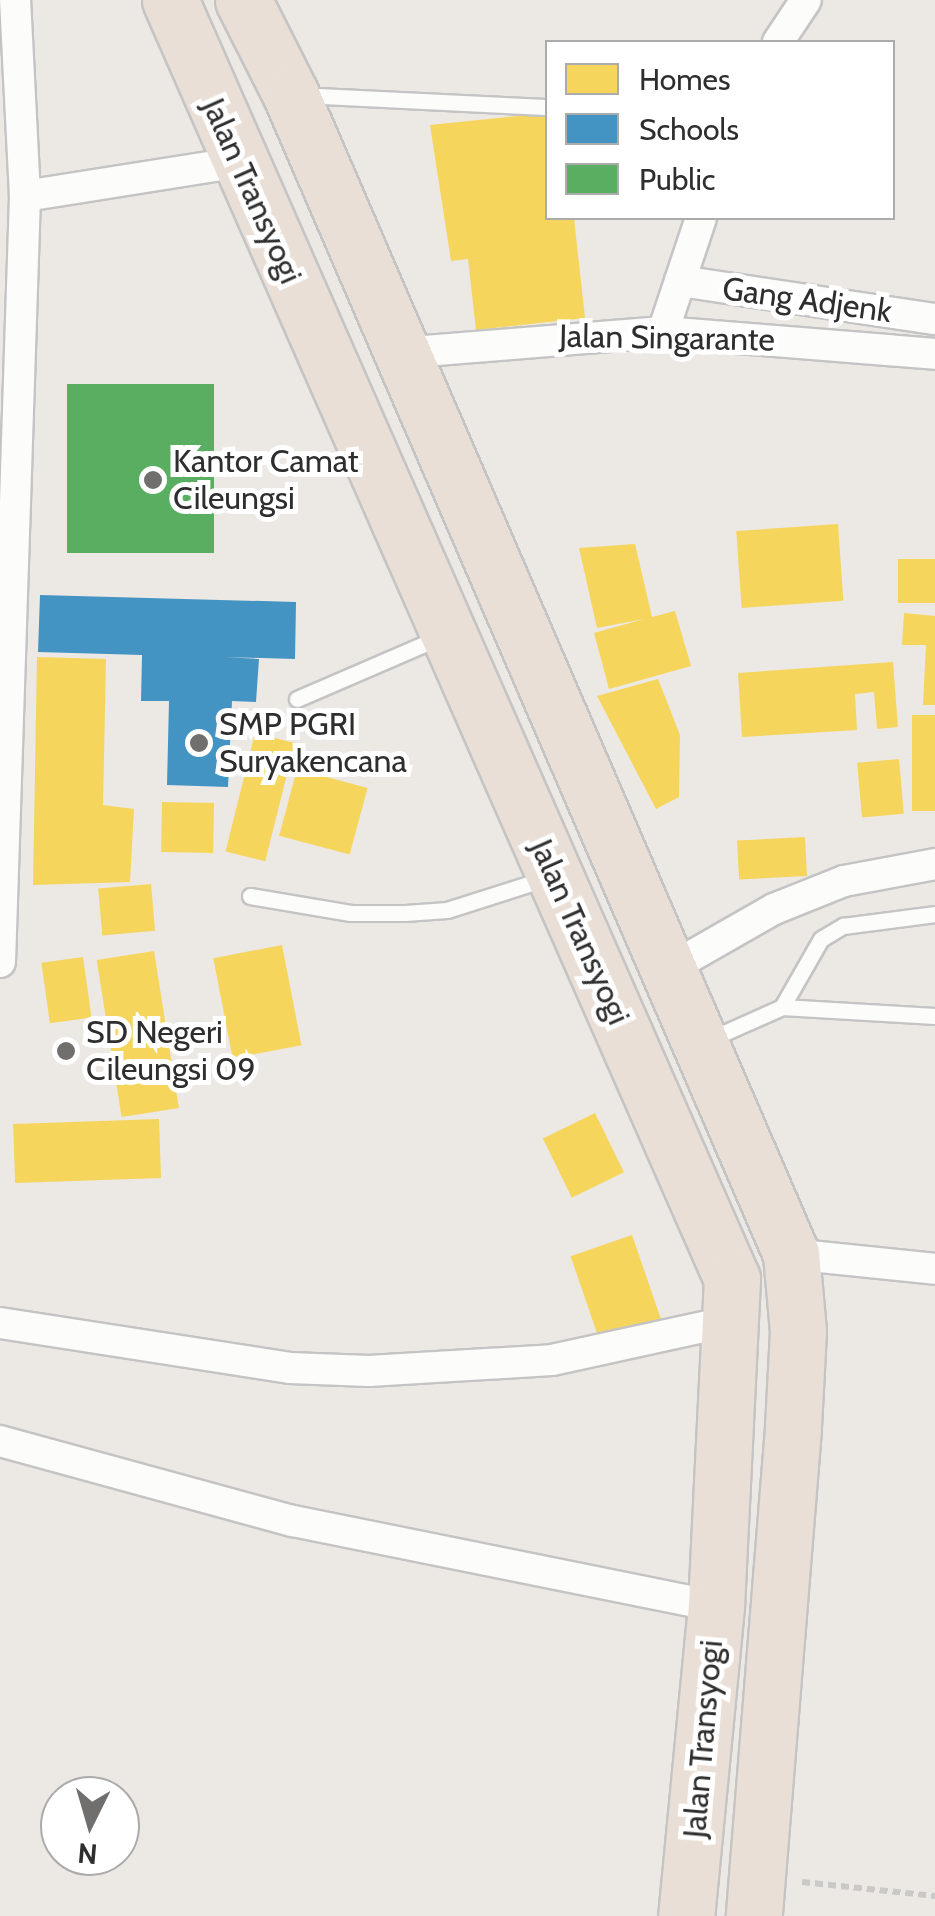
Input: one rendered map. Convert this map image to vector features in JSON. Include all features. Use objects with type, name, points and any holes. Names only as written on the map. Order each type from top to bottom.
[{"type":"highway","name":"Jalan Transyogi","points":[[170,0],[732,1279],[735,1320],[716,1606],[686,1916]]},
{"type":"highway","name":"Jalan Transyogi","points":[[243,0],[292,94],[790,1254],[798,1332],[793,1428],[756,1897]]},
{"type":"street","points":[[0,962],[12,336],[25,196],[15,0]]},
{"type":"street","points":[[779,40],[806,0]]},
{"type":"street","points":[[25,196],[238,162]]},
{"type":"street","name":"Gang Adjenk","points":[[663,332],[700,220]]},
{"type":"street","name":"Gang Adjenk","points":[[680,281],[935,319]]},
{"type":"street","name":"Jalan Singarante","points":[[400,353],[663,332],[935,354]]},
{"type":"street","points":[[667,970],[826,888],[935,864]]},
{"type":"street","points":[[790,1254],[935,1270]]},
{"type":"street","points":[[0,1323],[290,1368],[369,1371],[552,1360],[735,1320]]},
{"type":"street","points":[[0,1440],[292,1521],[716,1606]]},
{"type":"lane","points":[[292,94],[545,107]]},
{"type":"lane","points":[[296,699],[448,633]]},
{"type":"lane","points":[[250,896],[320,910],[447,910],[555,874]]},
{"type":"lane","points":[[782,1007],[820,939],[832,932],[935,914]]},
{"type":"lane","points":[[700,1044],[782,1007],[935,1016]]},
{"type":"path","points":[[756,1897],[935,1896]]},
{"type":"building: Homes","points":[[545,113],[545,220],[574,220],[585,318],[476,330],[468,259],[451,261],[430,125]]},
{"type":"building: Homes","points":[[838,524],[843,601],[742,608],[736,531]]},
{"type":"building: Homes","points":[[635,544],[652,617],[675,611],[691,666],[609,689],[594,633],[644,619],[597,628],[579,548]]},
{"type":"building: Homes","points":[[898,559],[935,559],[935,603],[898,603]]},
{"type":"building: Homes","points":[[904,613],[935,616],[935,705],[923,705],[926,645],[902,645]]},
{"type":"building: Homes","points":[[37,657],[106,659],[103,805],[134,809],[130,882],[33,885]]},
{"type":"building: Homes","points":[[893,662],[898,727],[877,729],[874,692],[855,694],[857,730],[742,737],[738,673]]},
{"type":"building: Homes","points":[[658,679],[680,735],[679,797],[656,809],[597,696]]},
{"type":"building: Homes","points":[[912,715],[935,715],[935,811],[912,811]]},
{"type":"building: Homes","points":[[255,733],[295,743],[265,861],[225,851]]},
{"type":"building: Homes","points":[[899,759],[904,814],[862,817],[857,763]]},
{"type":"building: Homes","points":[[297,769],[368,788],[350,855],[279,836]]},
{"type":"building: Homes","points":[[162,802],[214,803],[213,853],[161,852]]},
{"type":"building: Homes","points":[[805,837],[807,876],[739,880],[737,841]]},
{"type":"building: Homes","points":[[151,884],[155,931],[102,935],[98,889]]},
{"type":"building: Homes","points":[[282,945],[301,1045],[233,1058],[213,958]]},
{"type":"building: Homes","points":[[154,951],[179,1108],[122,1117],[97,960]]},
{"type":"building: Homes","points":[[83,957],[91,1017],[50,1023],[41,963]]},
{"type":"building: Homes","points":[[595,1113],[624,1172],[572,1198],[543,1138]]},
{"type":"building: Homes","points":[[159,1119],[161,1178],[15,1183],[13,1124]]},
{"type":"building: Homes","points":[[632,1235],[662,1323],[601,1344],[571,1256]]},
{"type":"building: Schools","points":[[40,595],[296,602],[295,659],[225,657],[259,659],[256,702],[232,701],[228,787],[167,785],[169,701],[141,701],[142,655],[38,652]]},
{"type":"building: Public","points":[[67,384],[214,384],[214,553],[67,553]]},
{"type":"place","name":"Kantor Camat Cileungsi","points":[[153,480]]},
{"type":"place","name":"SMP PGRI Suryakencana","points":[[199,743]]},
{"type":"place","name":"SD Negeri Cileungsi 09","points":[[66,1051]]}]
